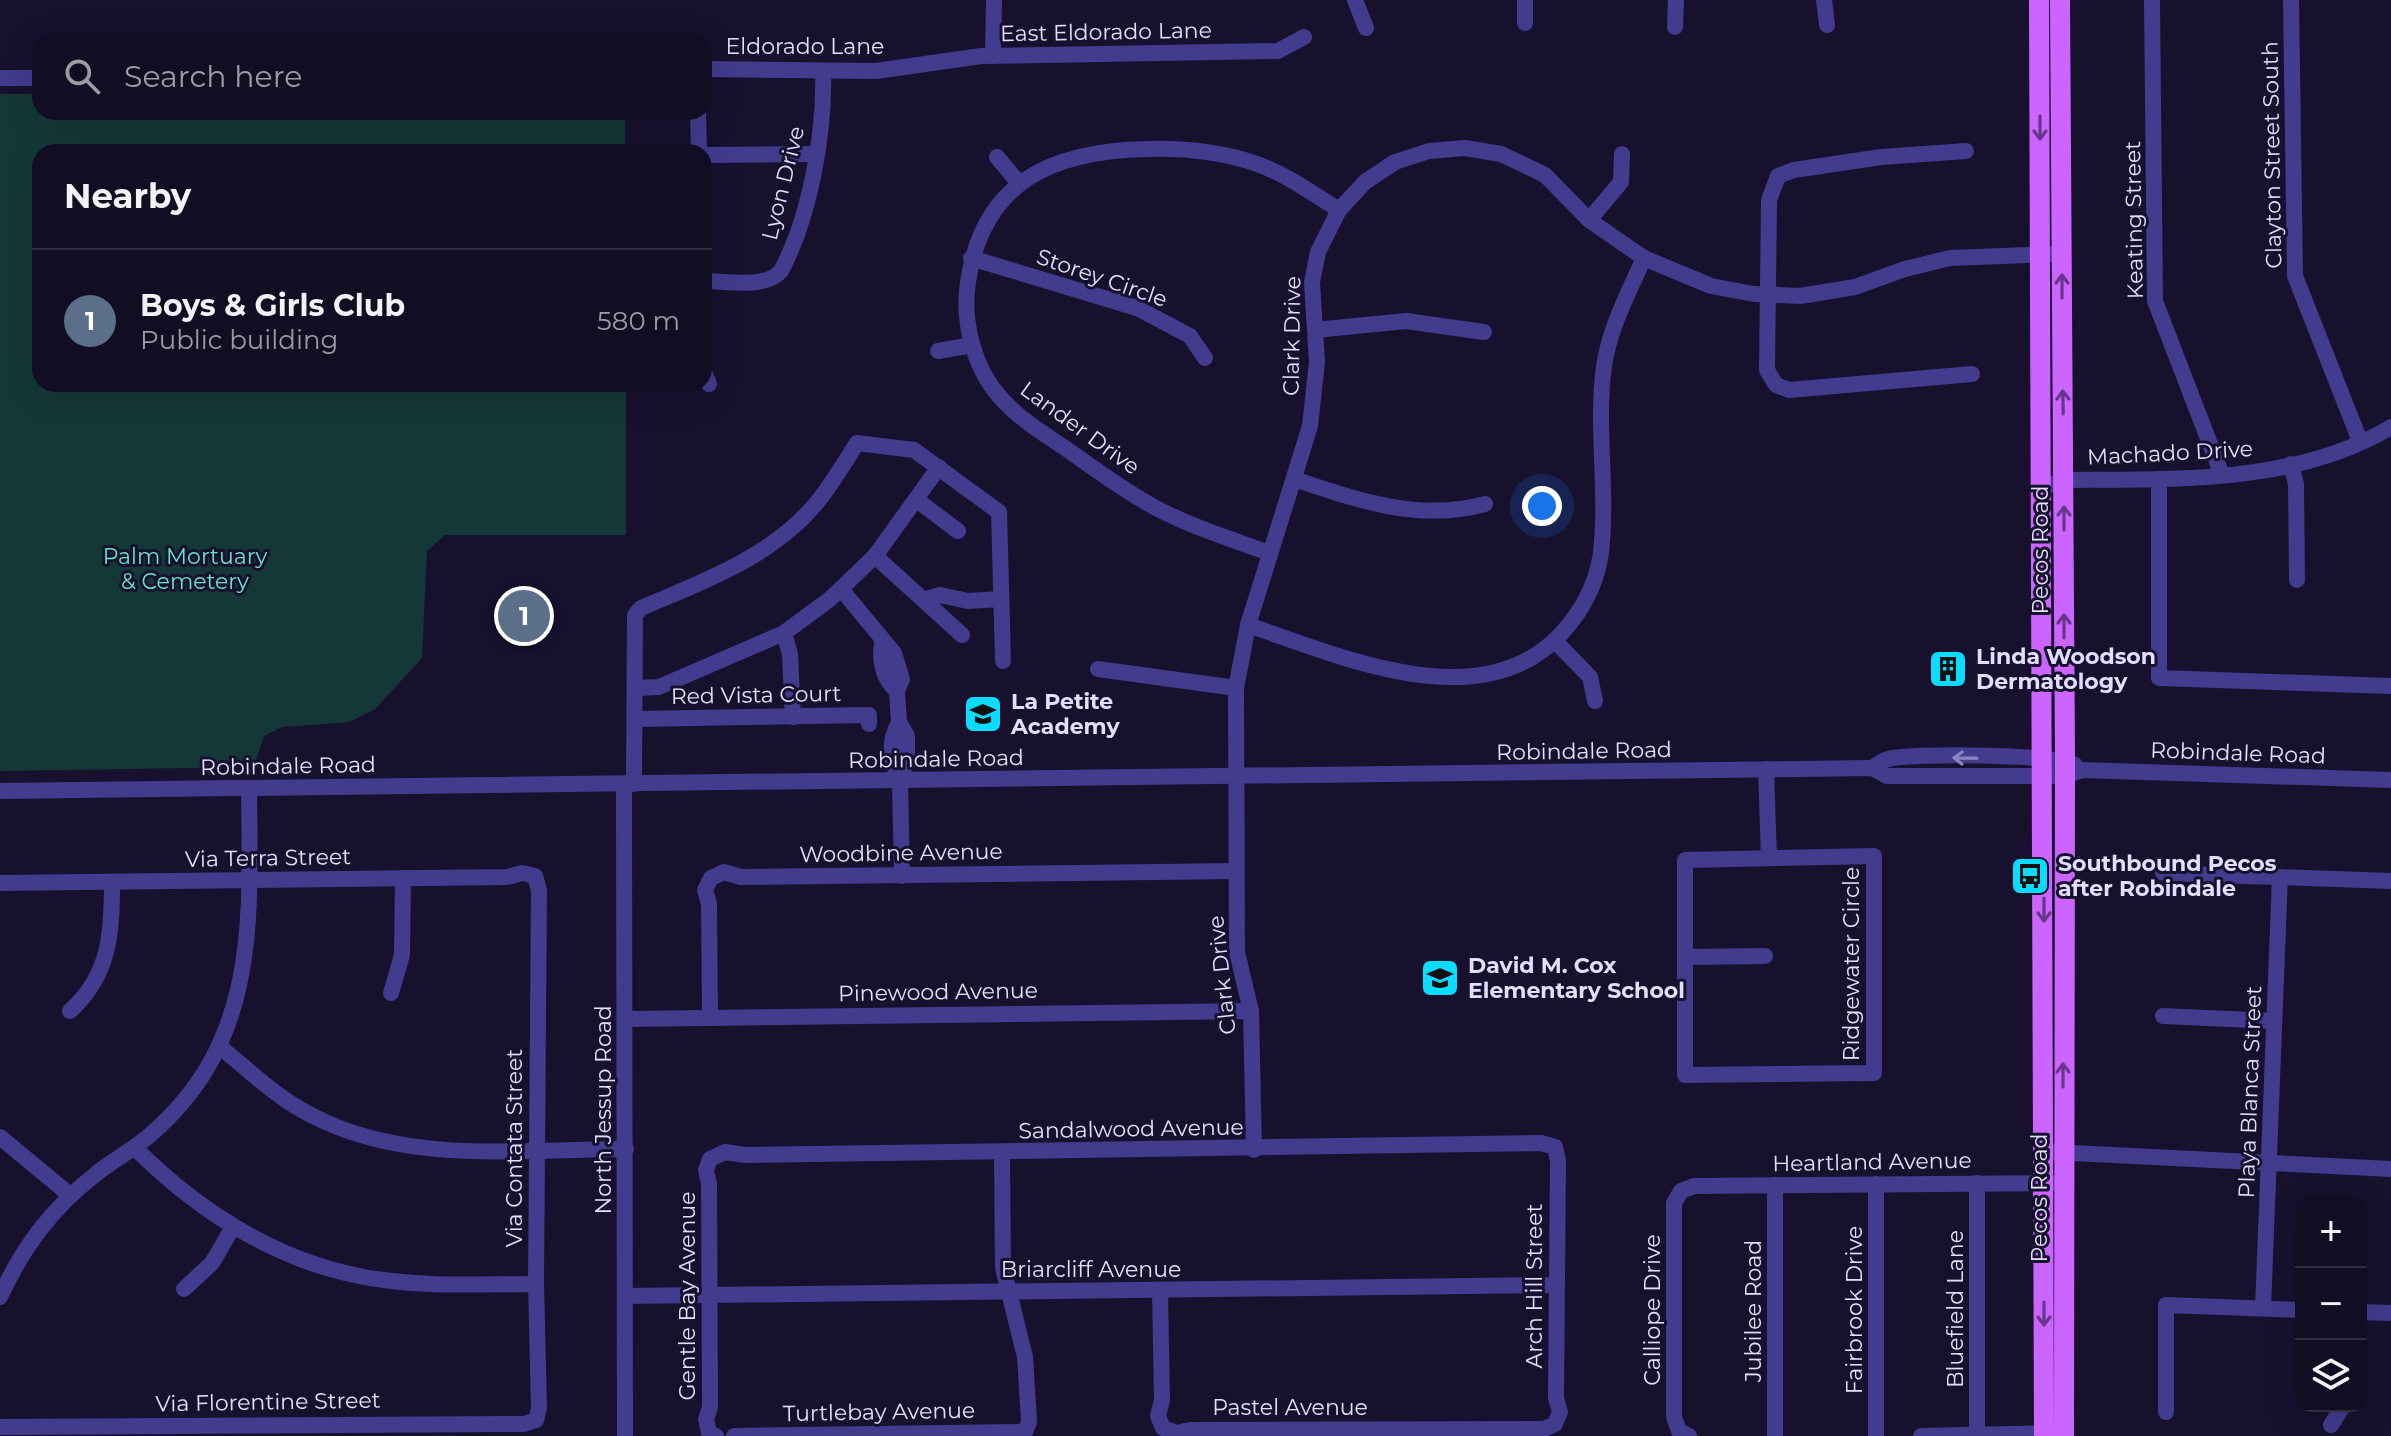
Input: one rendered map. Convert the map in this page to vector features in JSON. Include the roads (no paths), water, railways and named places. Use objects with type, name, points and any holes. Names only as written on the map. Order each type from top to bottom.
[{"type":"main road","name":"Pecos Road","points":[[2039,0],[2039,50],[2063,480],[2071,769],[2064,993],[2054,1152]]},
{"type":"main road","name":"Pecos Road","points":[[2054,1434],[2054,1152],[2044,942],[2041,488],[2060,0]]},
{"type":"main road","points":[[2044,942],[2052,944],[2064,993]]},
{"type":"street","points":[[993,56],[994,0]]},
{"type":"street","points":[[1355,0],[1366,28]]},
{"type":"street","points":[[1525,0],[1525,23]]},
{"type":"street","points":[[1675,27],[1676,0]]},
{"type":"street","points":[[1824,0],[1827,25]]},
{"type":"street","name":"Keating Street","points":[[2152,0],[2155,301],[2222,475]]},
{"type":"street","name":"Clayton Street South","points":[[2291,0],[2295,276],[2360,441]]},
{"type":"street","name":"East Eldorado Lane","points":[[905,66],[993,56],[1278,51],[1304,37]]},
{"type":"street","name":"Eldorado Lane","points":[[712,69],[823,72],[876,71],[905,66]]},
{"type":"street","name":"Lyon Drive","points":[[712,281],[774,279],[786,261],[799,225],[815,154],[824,105],[823,72]]},
{"type":"street","points":[[0,78],[32,78]]},
{"type":"street","points":[[698,120],[699,144]]},
{"type":"street","name":"Lander Drive","points":[[1269,553],[1201,529],[1155,507],[1034,427],[998,395],[982,370],[972,345],[966,292],[971,258],[990,218],[1018,182],[1080,154],[1187,148],[1257,163],[1299,184],[1339,210]]},
{"type":"street","name":"Clark Drive","points":[[1254,1150],[1251,1011],[1237,952],[1236,688],[1248,625],[1310,426],[1316,394],[1312,282],[1318,252],[1339,210],[1365,182],[1395,162],[1429,151],[1465,148],[1501,154],[1545,175],[1589,220],[1644,258],[1711,286],[1800,296],[1855,287],[1905,269],[1950,258],[2051,254]]},
{"type":"street","points":[[1966,151],[1881,157],[1794,170],[1778,176],[1769,200],[1767,370],[1776,385],[1789,390],[1972,374]]},
{"type":"street","points":[[712,155],[815,154]]},
{"type":"street","points":[[1589,220],[1621,182],[1622,154]]},
{"type":"street","points":[[997,157],[1018,182]]},
{"type":"street","name":"Storey Circle","points":[[971,258],[1137,308],[1190,336],[1205,358]]},
{"type":"street","points":[[1248,625],[1389,672],[1418,676],[1496,673],[1530,661],[1555,641],[1577,617],[1599,567],[1604,367],[1615,321],[1644,258]]},
{"type":"street","points":[[1315,330],[1406,321],[1484,332]]},
{"type":"street","points":[[938,351],[972,345]]},
{"type":"street","name":"Machado Drive","points":[[2041,488],[2063,480],[2222,475],[2291,464],[2391,427]]},
{"type":"street","name":"North Jessup Road","points":[[625,1436],[625,1019],[629,784],[636,719],[635,615],[641,608],[721,574],[777,540],[818,501],[857,443],[914,450],[939,467]]},
{"type":"street","points":[[2291,464],[2296,484],[2297,580]]},
{"type":"street","points":[[635,688],[659,687],[784,633],[841,589],[875,556],[918,501],[939,467],[999,512],[1003,661]]},
{"type":"street","points":[[1294,479],[1357,501],[1397,509],[1461,511],[1485,504]]},
{"type":"street","points":[[2159,479],[2159,678],[2391,686]]},
{"type":"street","points":[[918,501],[958,531]]},
{"type":"street","points":[[875,556],[962,635]]},
{"type":"street","points":[[841,589],[882,643],[894,653],[902,679],[897,691],[899,722],[891,737],[891,760],[900,782],[902,876]]},
{"type":"street","points":[[924,600],[940,595],[968,601],[1001,599]]},
{"type":"street","points":[[784,633],[790,654],[793,717]]},
{"type":"street","points":[[1555,641],[1590,677],[1595,701]]},
{"type":"street","points":[[1098,669],[1236,688]]},
{"type":"street","name":"Red Vista Court","points":[[636,719],[869,715],[869,724]]},
{"type":"street","name":"Robindale Road","points":[[0,791],[1872,768],[1886,759],[2391,780]]},
{"type":"street","points":[[1766,769],[1769,858]]},
{"type":"street","points":[[0,1297],[28,1243],[70,1195],[135,1148],[178,1107],[220,1047],[245,969],[249,788]]},
{"type":"street","name":"Ridgewater Circle","points":[[1874,856],[1874,1073],[1685,1075],[1685,860],[1769,858],[1874,856]]},
{"type":"street","name":"Woodbine Avenue","points":[[710,1017],[709,904],[705,890],[711,878],[724,872],[741,877],[1236,871]]},
{"type":"street","name":"Via Terra Street","points":[[0,883],[507,877],[522,873],[535,876]]},
{"type":"street","points":[[2163,873],[2391,881]]},
{"type":"street","name":"Via Contata Street","points":[[535,876],[539,890],[536,1149],[539,1408],[536,1420]]},
{"type":"street","name":"Playa Blanca Street","points":[[2263,1308],[2280,877]]},
{"type":"street","points":[[391,993],[402,955],[403,878]]},
{"type":"street","points":[[70,1011],[84,998],[103,965],[112,925],[112,882]]},
{"type":"street","points":[[1685,957],[1765,956]]},
{"type":"street","name":"Pinewood Avenue","points":[[625,1019],[1251,1011]]},
{"type":"street","points":[[2163,1016],[2274,1021]]},
{"type":"street","points":[[220,1047],[284,1099],[310,1115],[360,1136],[430,1149],[626,1149]]},
{"type":"street","points":[[0,1137],[70,1195]]},
{"type":"street","name":"Sandalwood Avenue","points":[[710,1159],[725,1152],[745,1155],[1002,1153],[1541,1143],[1555,1147]]},
{"type":"street","name":"Arch Hill Street","points":[[1555,1147],[1558,1160],[1556,1398],[1560,1412],[1555,1424]]},
{"type":"street","points":[[135,1148],[184,1194],[233,1227],[309,1262],[380,1280],[418,1284],[536,1284]]},
{"type":"street","points":[[2054,1152],[2391,1169]]},
{"type":"street","points":[[1002,1153],[1006,1291]]},
{"type":"street","name":"Gentle Bay Avenue","points":[[710,1159],[706,1170],[709,1184],[710,1296],[710,1407],[706,1419],[713,1435]]},
{"type":"street","name":"Heartland Avenue","points":[[1681,1191],[1694,1186],[2054,1182]]},
{"type":"street","name":"Bluefield Lane","points":[[1977,1183],[1977,1435]]},
{"type":"street","name":"Fairbrook Drive","points":[[1876,1184],[1876,1436]]},
{"type":"street","name":"Jubilee Road","points":[[1775,1185],[1775,1436]]},
{"type":"street","name":"Calliope Drive","points":[[1681,1191],[1674,1203],[1674,1417],[1684,1434]]},
{"type":"street","points":[[184,1289],[212,1263],[233,1227]]},
{"type":"street","name":"Briarcliff Avenue","points":[[625,1296],[1556,1285]]},
{"type":"street","name":"Turtlebay Avenue","points":[[734,1436],[1025,1432],[1029,1422],[1025,1357],[1006,1291]]},
{"type":"street","name":"Pastel Avenue","points":[[1160,1291],[1162,1400],[1158,1416],[1163,1428],[1176,1433],[1190,1430],[1428,1432],[1544,1429],[1555,1424]]},
{"type":"street","points":[[2166,1412],[2166,1305],[2295,1310]]},
{"type":"street","points":[[2367,1312],[2391,1313]]},
{"type":"street","points":[[2331,1425],[2339,1412]]},
{"type":"street","name":"Via Florentine Street","points":[[0,1427],[524,1424],[536,1420]]},
{"type":"street","points":[[1921,1436],[2054,1434]]},
{"type":"place","name":"Boys & Girls Club","points":[[524,616]]},
{"type":"place","name":"Linda Woodson Dermatology","points":[[1948,669]]},
{"type":"place","name":"La Petite Academy","points":[[983,714]]},
{"type":"place","name":"Southbound Pecos after Robindale","points":[[2030,876]]},
{"type":"place","name":"David M. Cox Elementary School","points":[[1440,978]]},
{"type":"park label","name":"Palm Mortuary & Cemetery","points":[[185,568]]}]
